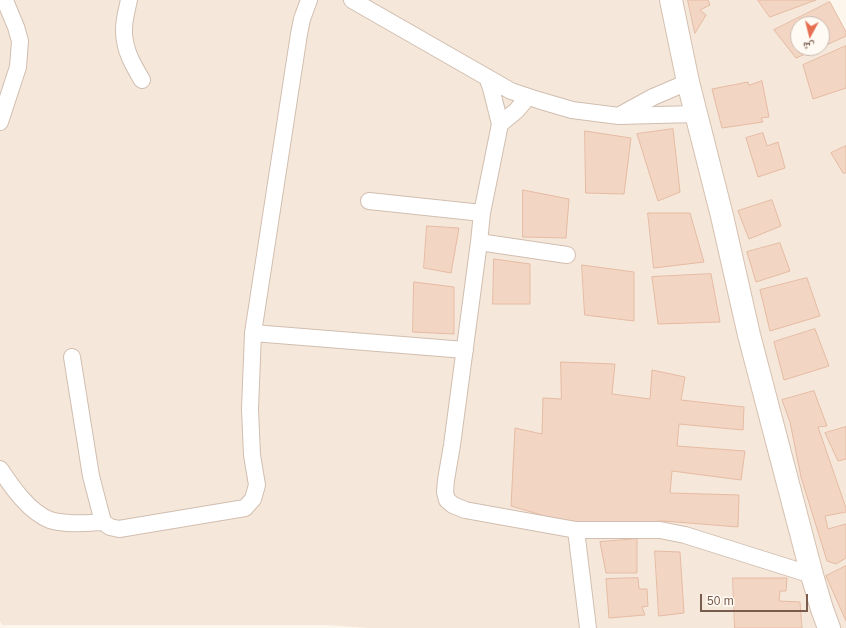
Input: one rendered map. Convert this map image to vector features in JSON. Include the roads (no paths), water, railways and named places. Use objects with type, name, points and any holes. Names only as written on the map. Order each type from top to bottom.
[{"type":"street","points":[[0,0],[6,4],[16,27],[20,42],[18,67],[0,122]]},
{"type":"street","points":[[129,0],[125,21],[124,41],[130,59],[142,80]]},
{"type":"street","points":[[0,469],[33,510],[50,520],[66,523],[103,522],[110,527],[119,529],[246,508],[253,499],[257,485],[252,455],[250,409],[253,333],[298,34],[309,0]]},
{"type":"street","points":[[352,0],[511,91],[528,97],[572,110],[619,116],[696,114]]},
{"type":"street","points":[[671,0],[688,82],[722,216],[749,335],[813,580],[829,628]]},
{"type":"street","points":[[487,77],[500,124],[482,213],[465,350],[446,480],[445,492],[447,500],[453,505],[465,510],[576,530],[660,530],[679,534],[715,544],[813,580]]},
{"type":"street","points":[[619,116],[653,97],[688,82]]},
{"type":"street","points":[[500,124],[528,97]]},
{"type":"street","points":[[369,201],[482,213]]},
{"type":"street","points":[[479,242],[567,255]]},
{"type":"street","points":[[253,333],[465,350]]},
{"type":"street","points":[[72,357],[91,476],[103,522]]},
{"type":"street","points":[[576,530],[588,628]]},
{"type":"street","points":[[813,580],[813,628]]}]
